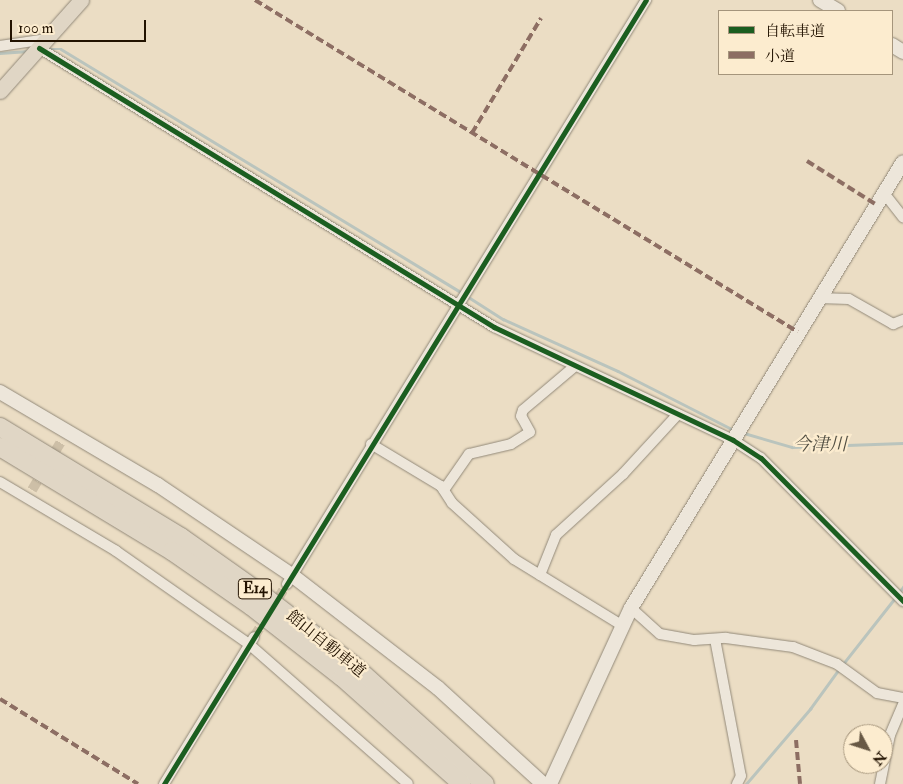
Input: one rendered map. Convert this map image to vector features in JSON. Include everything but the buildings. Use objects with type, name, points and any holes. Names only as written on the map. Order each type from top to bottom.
[{"type":"highway","name":"館山自動車道","points":[[0,427],[156,522],[260,593],[352,664],[485,784]]},
{"type":"highway","name":"館山自動車道","points":[[0,447],[148,535],[251,606],[342,677],[462,784]]},
{"type":"main road","points":[[0,91],[81,0]]},
{"type":"street","points":[[290,580],[371,444],[646,0]]},
{"type":"street","points":[[820,0],[836,10]]},
{"type":"street","points":[[0,46],[39,48],[494,327],[733,440],[762,458],[903,601]]},
{"type":"street","points":[[550,784],[631,608],[818,298],[903,162]]},
{"type":"street","points":[[884,193],[903,218]]},
{"type":"street","points":[[818,298],[848,300],[893,324],[903,320]]},
{"type":"street","points":[[444,490],[469,454],[511,444],[530,432],[521,416],[523,410],[575,366]]},
{"type":"street","points":[[0,392],[65,434],[158,485],[290,580],[438,688],[543,784]]},
{"type":"street","points":[[540,575],[556,534],[623,474],[678,414]]},
{"type":"street","points":[[371,444],[444,490],[452,503],[514,559],[623,626]]},
{"type":"street","points":[[0,482],[30,493],[252,641],[408,784]]},
{"type":"street","points":[[631,608],[660,634],[694,640],[715,639],[784,645],[813,652],[837,664],[877,693],[903,698]]},
{"type":"street","points":[[715,639],[741,776],[738,784]]},
{"type":"street","points":[[164,784],[252,641]]},
{"type":"street","points":[[880,784],[890,735],[903,705]]},
{"type":"waterway","name":"今津川","points":[[49,49],[61,49],[462,293]]},
{"type":"waterway","name":"今津川","points":[[0,53],[28,51]]},
{"type":"waterway","name":"今津川","points":[[467,296],[503,319],[618,371],[734,430]]},
{"type":"waterway","name":"今津川","points":[[744,433],[792,447],[903,443]]},
{"type":"waterway","points":[[898,594],[903,587]]},
{"type":"waterway","points":[[843,664],[895,598]]},
{"type":"waterway","points":[[746,784],[810,709],[839,669]]},
{"type":"tunnel","points":[[32,490],[62,440]]},
{"type":"tunnel","points":[[254,637],[287,584]]},
{"type":"marked path","points":[[255,0],[798,332]]},
{"type":"marked path","points":[[472,133],[541,18]]},
{"type":"marked path","points":[[807,161],[877,205]]},
{"type":"marked path","points":[[0,699],[138,784]]},
{"type":"marked path","points":[[796,740],[800,784]]},
{"type":"cycle path","points":[[164,784],[646,0]]},
{"type":"cycle path","points":[[39,48],[494,327],[733,440],[761,458],[903,601]]}]
